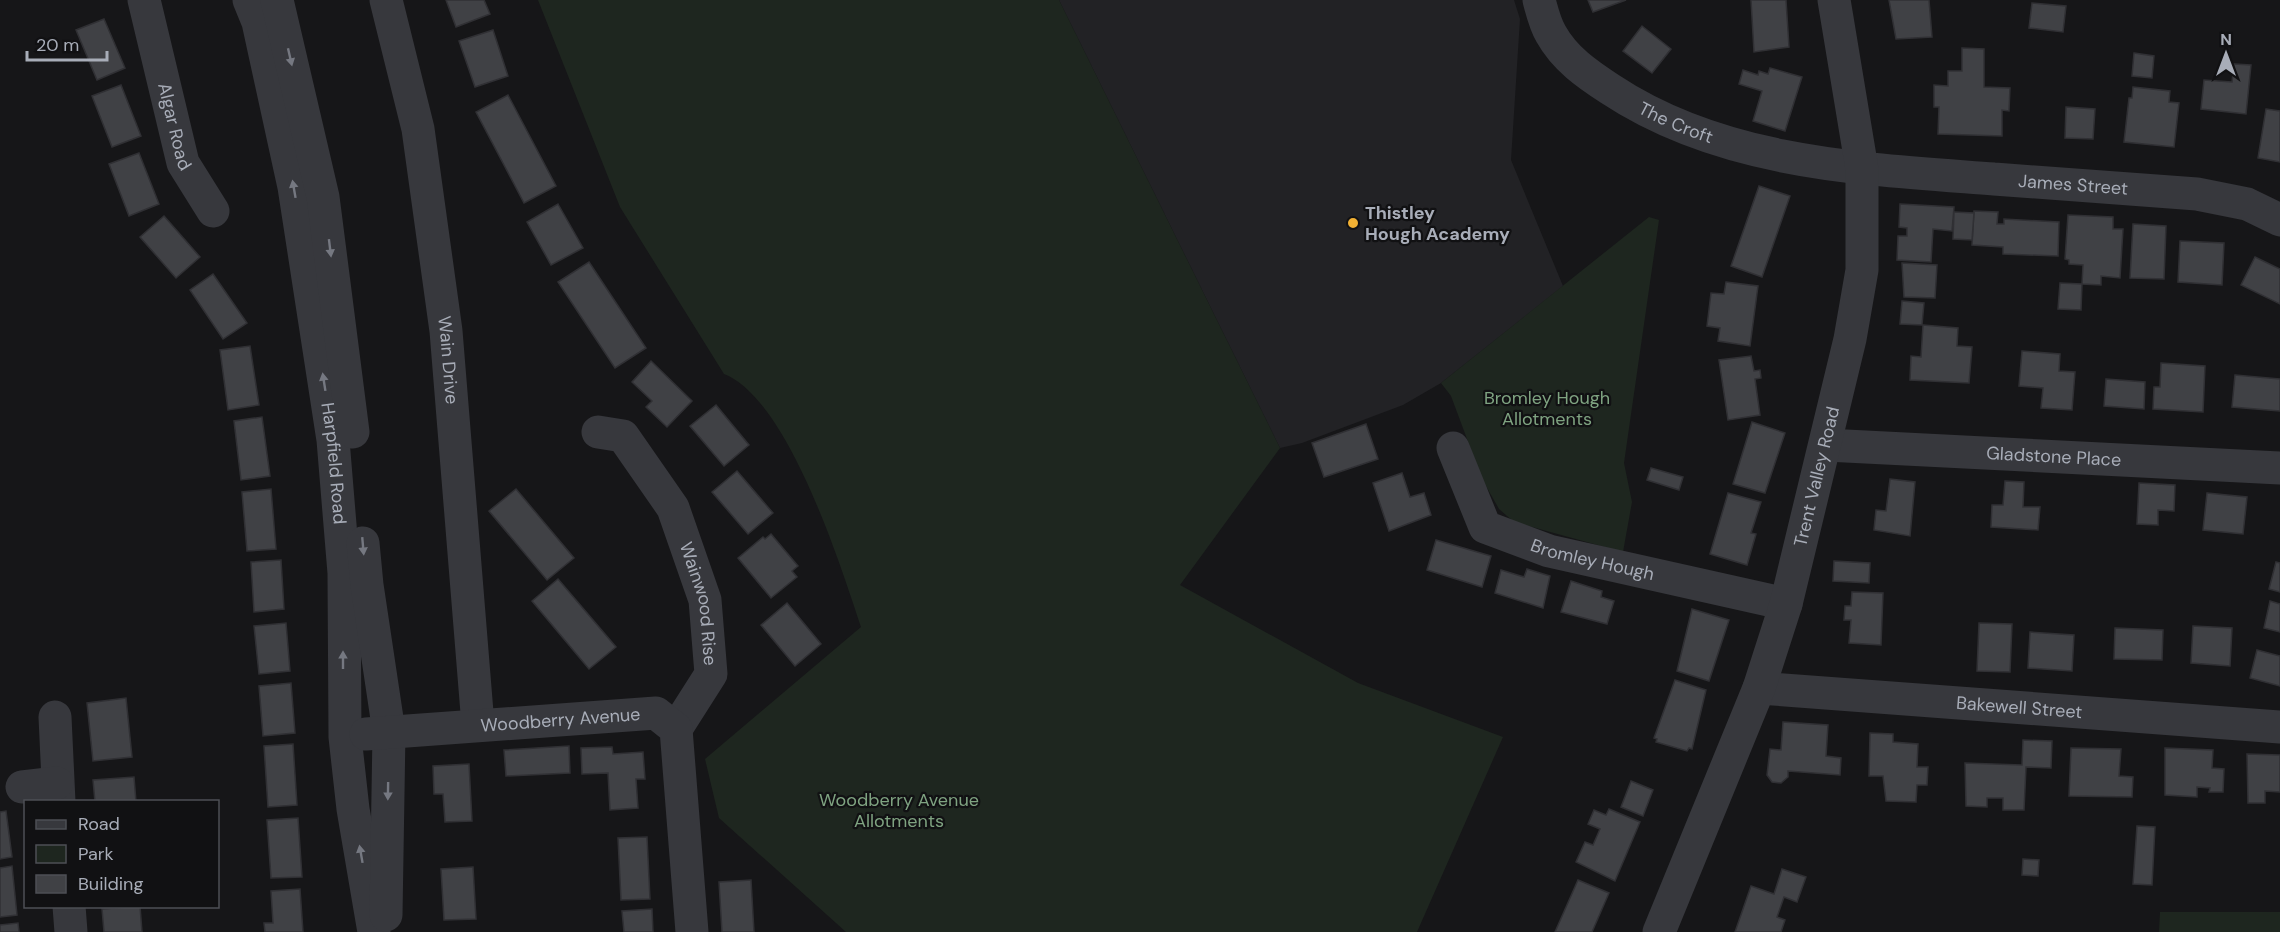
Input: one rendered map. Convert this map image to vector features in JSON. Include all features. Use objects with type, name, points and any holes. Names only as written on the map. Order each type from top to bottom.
[{"type":"street","name":"Algar Road","points":[[144,0],[183,163],[213,211]]},
{"type":"street","name":"Harpfield Road","points":[[249,0],[258,22],[294,187],[333,440],[344,573],[345,736],[353,809],[374,932]]},
{"type":"street","name":"Harpfield Road","points":[[276,0],[324,197],[353,425],[367,585],[389,732],[386,932]]},
{"type":"street","name":"Wain Drive","points":[[386,0],[418,129],[446,331],[478,725]]},
{"type":"street","name":"The Croft","points":[[1539,0],[1550,33],[1564,53],[1583,72],[1631,104],[1680,126],[1753,150],[1862,169]]},
{"type":"street","name":"Trent Valley Road","points":[[1659,932],[1759,688],[1786,604],[1850,339],[1862,270],[1862,169],[1834,0]]},
{"type":"street","name":"James Street","points":[[1862,169],[2198,194],[2247,204],[2280,220]]},
{"type":"street","name":"Wainwood Rise","points":[[598,432],[623,436],[673,508],[705,600],[711,675],[676,729]]},
{"type":"street","name":"Gladstone Place","points":[[1826,446],[2280,468]]},
{"type":"street","name":"Bromley Hough","points":[[1453,448],[1485,527],[1549,551],[1786,604]]},
{"type":"street","name":"Bakewell Street","points":[[1759,688],[2280,727]]},
{"type":"street","name":"Woodberry Avenue","points":[[345,736],[656,713],[676,729]]},
{"type":"street","points":[[22,788],[58,792],[55,717]]},
{"type":"street","points":[[676,729],[692,932]]},
{"type":"street","points":[[69,908],[71,932]]},
{"type":"shaded area","name":"Thistley Hough Academy","points":[[1059,0],[1514,0],[1520,19],[1511,160],[1563,286],[1441,383],[1403,405],[1302,443],[1280,448]]},
{"type":"green space","name":"Woodberry Avenue Allotments","points":[[538,0],[1059,0],[1280,448],[1180,585],[1358,683],[1503,737],[1417,932],[846,932],[719,818],[705,759],[861,627],[825,526],[790,448],[769,415],[747,389],[724,374],[620,207]]},
{"type":"green space","name":"Bromley Hough Allotments","points":[[1649,217],[1659,220],[1624,463],[1632,502],[1623,552],[1514,522],[1499,509],[1482,479],[1451,396],[1441,383]]},
{"type":"green space","points":[[2160,912],[2280,912],[2280,932],[2159,932]]},
{"type":"building","points":[[446,0],[484,0],[490,14],[456,27]]},
{"type":"building","points":[[1588,0],[1626,0],[1593,12]]},
{"type":"building","points":[[1751,0],[1786,0],[1789,47],[1754,52]]},
{"type":"building","points":[[1889,0],[1929,0],[1932,37],[1896,39]]},
{"type":"building","points":[[2032,3],[2066,6],[2063,32],[2029,28]]},
{"type":"building","points":[[104,19],[125,68],[97,80],[76,30]]},
{"type":"building","points":[[1642,26],[1671,49],[1652,73],[1623,51]]},
{"type":"building","points":[[493,30],[508,76],[475,87],[459,41]]},
{"type":"building","points":[[1962,48],[1984,49],[1984,87],[2010,88],[2009,111],[2002,110],[2002,136],[1938,134],[1939,107],[1934,107],[1934,85],[1948,86],[1948,71],[1962,71]]},
{"type":"building","points":[[2134,53],[2154,56],[2152,78],[2132,76]]},
{"type":"building","points":[[2234,64],[2251,65],[2246,114],[2201,109],[2204,80],[2232,82]]},
{"type":"building","points":[[1770,68],[1802,77],[1785,131],[1753,121],[1762,91],[1739,84],[1743,70],[1758,75],[1759,71],[1768,74]]},
{"type":"building","points":[[121,85],[141,136],[112,147],[92,96]]},
{"type":"building","points":[[2133,87],[2170,91],[2169,102],[2179,103],[2174,147],[2124,142],[2129,98],[2132,98]]},
{"type":"building","points":[[508,95],[556,186],[524,203],[476,112]]},
{"type":"building","points":[[2066,107],[2095,109],[2093,139],[2065,138]]},
{"type":"building","points":[[2266,109],[2280,111],[2280,162],[2258,158]]},
{"type":"building","points":[[139,153],[159,204],[129,216],[109,164]]},
{"type":"building","points":[[1759,186],[1790,196],[1762,277],[1731,266]]},
{"type":"building","points":[[558,204],[583,248],[551,265],[527,222]]},
{"type":"building","points":[[1900,204],[1954,207],[1952,231],[1933,229],[1931,262],[1897,260],[1898,236],[1907,236],[1907,228],[1899,227]]},
{"type":"building","points":[[1974,211],[1998,212],[1997,224],[2004,224],[2004,219],[2059,222],[2058,256],[2003,254],[2003,247],[1972,245]]},
{"type":"building","points":[[1954,212],[1974,213],[1972,240],[1953,239]]},
{"type":"building","points":[[2068,215],[2113,217],[2113,229],[2123,229],[2120,278],[2101,276],[2101,285],[2082,284],[2083,265],[2069,264],[2069,260],[2065,259]]},
{"type":"building","points":[[164,216],[200,257],[176,278],[140,237]]},
{"type":"building","points":[[2133,224],[2166,226],[2164,279],[2130,278]]},
{"type":"building","points":[[2180,241],[2224,243],[2222,285],[2178,282]]},
{"type":"building","points":[[2255,257],[2280,269],[2280,304],[2241,285]]},
{"type":"building","points":[[589,262],[646,348],[615,368],[558,282]]},
{"type":"building","points":[[1902,263],[1937,265],[1935,298],[1904,297]]},
{"type":"building","points":[[213,274],[247,323],[223,339],[190,290]]},
{"type":"building","points":[[1726,282],[1758,286],[1750,346],[1718,341],[1720,328],[1707,326],[1711,293],[1724,294]]},
{"type":"building","points":[[2060,283],[2082,284],[2081,310],[2058,309]]},
{"type":"building","points":[[1902,301],[1924,303],[1922,325],[1900,324]]},
{"type":"building","points":[[1923,325],[1958,328],[1957,346],[1972,347],[1969,383],[1910,380],[1911,356],[1921,357]]},
{"type":"building","points":[[250,346],[259,405],[228,410],[220,350]]},
{"type":"building","points":[[2022,351],[2060,354],[2059,371],[2075,372],[2072,410],[2041,408],[2043,388],[2019,386]]},
{"type":"building","points":[[1751,356],[1754,371],[1760,370],[1761,378],[1755,379],[1760,415],[1728,420],[1719,360]]},
{"type":"building","points":[[651,361],[692,401],[667,427],[646,407],[652,401],[632,382]]},
{"type":"building","points":[[2161,363],[2205,366],[2203,412],[2153,409],[2154,387],[2160,387]]},
{"type":"building","points":[[2235,375],[2280,379],[2280,411],[2232,407]]},
{"type":"building","points":[[2106,379],[2145,382],[2144,409],[2104,406]]},
{"type":"building","points":[[716,405],[749,445],[724,466],[690,426]]},
{"type":"building","points":[[262,417],[270,476],[241,480],[234,421]]},
{"type":"building","points":[[1752,422],[1785,433],[1765,493],[1733,484]]},
{"type":"building","points":[[1366,424],[1378,459],[1324,477],[1312,443]]},
{"type":"building","points":[[1651,468],[1683,477],[1679,490],[1647,480]]},
{"type":"building","points":[[737,471],[773,513],[748,534],[712,492]]},
{"type":"building","points":[[1402,473],[1410,497],[1424,493],[1431,515],[1389,531],[1373,483]]},
{"type":"building","points":[[1890,479],[1915,482],[1910,536],[1874,530],[1876,510],[1886,511]]},
{"type":"building","points":[[2005,481],[2024,482],[2023,507],[2040,507],[2038,530],[1991,527],[1992,505],[2003,505]]},
{"type":"building","points":[[2139,483],[2175,485],[2174,511],[2158,510],[2158,525],[2137,524]]},
{"type":"building","points":[[271,489],[276,549],[247,551],[242,492]]},
{"type":"building","points":[[516,489],[574,558],[547,580],[489,511]]},
{"type":"building","points":[[1728,493],[1761,502],[1751,533],[1756,534],[1747,565],[1710,554]]},
{"type":"building","points":[[2207,493],[2247,497],[2243,534],[2203,530]]},
{"type":"building","points":[[771,534],[798,566],[792,571],[797,577],[771,598],[738,558],[763,537],[765,539]]},
{"type":"building","points":[[1436,540],[1491,556],[1482,587],[1427,570]]},
{"type":"building","points":[[281,560],[284,609],[254,612],[251,562]]},
{"type":"building","points":[[1834,561],[1870,563],[1869,583],[1833,581]]},
{"type":"building","points":[[2276,562],[2280,563],[2280,592],[2269,589]]},
{"type":"building","points":[[1527,569],[1550,576],[1543,608],[1495,593],[1501,570],[1524,577]]},
{"type":"building","points":[[558,579],[616,647],[589,669],[532,601]]},
{"type":"building","points":[[1571,581],[1602,591],[1601,597],[1614,601],[1607,624],[1561,612]]},
{"type":"building","points":[[1852,592],[1883,593],[1881,645],[1849,643],[1851,620],[1844,620],[1845,606],[1851,606]]},
{"type":"building","points":[[2270,601],[2280,604],[2280,632],[2264,628]]},
{"type":"building","points":[[787,603],[821,644],[795,666],[761,625]]},
{"type":"building","points":[[1692,609],[1729,620],[1709,681],[1677,671]]},
{"type":"building","points":[[286,623],[290,671],[259,674],[254,626]]},
{"type":"building","points":[[1979,623],[2012,624],[2010,672],[1977,671]]},
{"type":"building","points":[[2193,626],[2232,628],[2230,666],[2191,663]]},
{"type":"building","points":[[2115,628],[2163,630],[2162,660],[2114,659]]},
{"type":"building","points":[[2030,632],[2074,635],[2072,671],[2028,668]]},
{"type":"building","points":[[2257,650],[2280,656],[2280,686],[2250,678]]},
{"type":"building","points":[[1675,680],[1706,690],[1692,749],[1689,748],[1687,751],[1656,742],[1657,739],[1654,738]]},
{"type":"building","points":[[291,683],[295,733],[263,736],[259,686]]},
{"type":"building","points":[[126,698],[132,757],[93,761],[87,703]]},
{"type":"building","points":[[1783,722],[1828,725],[1826,756],[1841,758],[1840,775],[1788,771],[1788,777],[1781,783],[1772,782],[1767,775],[1770,749],[1781,750]]},
{"type":"building","points":[[1870,733],[1893,734],[1893,742],[1918,744],[1917,767],[1928,767],[1927,785],[1917,785],[1916,802],[1886,801],[1883,776],[1869,776]]},
{"type":"building","points":[[2023,740],[2052,741],[2051,768],[2026,767],[2024,810],[2003,810],[2003,798],[1987,798],[1987,807],[1966,806],[1965,763],[2022,765]]},
{"type":"building","points":[[293,744],[297,805],[268,807],[264,746]]},
{"type":"building","points":[[569,746],[570,773],[506,776],[504,750]]},
{"type":"building","points":[[612,747],[613,754],[643,752],[645,779],[636,779],[638,808],[610,810],[608,773],[582,774],[581,748]]},
{"type":"building","points":[[2071,748],[2121,749],[2119,776],[2133,777],[2132,797],[2069,796]]},
{"type":"building","points":[[2165,748],[2213,750],[2212,768],[2224,769],[2223,792],[2209,792],[2210,788],[2197,787],[2197,797],[2165,795]]},
{"type":"building","points":[[2247,754],[2280,755],[2280,792],[2265,791],[2265,803],[2248,803]]},
{"type":"building","points":[[469,764],[472,821],[445,822],[443,794],[434,794],[433,766]]},
{"type":"building","points":[[134,777],[136,800],[95,800],[93,780]]},
{"type":"building","points":[[1631,781],[1653,790],[1643,816],[1621,807]]},
{"type":"building","points":[[1609,809],[1640,822],[1615,881],[1576,862],[1585,842],[1593,845],[1600,829],[1588,824],[1594,810],[1606,815]]},
{"type":"building","points":[[6,811],[12,857],[0,859],[0,812]]},
{"type":"building","points":[[298,818],[302,877],[271,878],[267,820]]},
{"type":"building","points":[[2137,826],[2155,827],[2152,885],[2133,884]]},
{"type":"building","points":[[647,837],[650,899],[621,900],[618,838]]},
{"type":"building","points":[[2023,859],[2039,860],[2038,876],[2022,875]]},
{"type":"building","points":[[12,866],[17,915],[0,917],[0,868]]},
{"type":"building","points":[[473,867],[476,919],[444,920],[441,869]]},
{"type":"building","points":[[1782,869],[1806,877],[1797,902],[1784,897],[1777,917],[1785,920],[1781,932],[1735,932],[1751,886],[1774,894]]},
{"type":"building","points":[[751,880],[754,932],[722,932],[719,882]]},
{"type":"building","points":[[1578,880],[1609,893],[1592,932],[1555,932]]},
{"type":"building","points":[[300,889],[303,932],[265,932],[264,923],[273,923],[271,891]]},
{"type":"building","points":[[140,908],[142,932],[104,932],[102,909]]},
{"type":"building","points":[[652,909],[653,932],[624,932],[622,911]]},
{"type":"building","points":[[18,923],[19,932],[0,932],[0,925]]},
{"type":"place","name":"Thistley Hough Academy","points":[[1353,223]]}]
